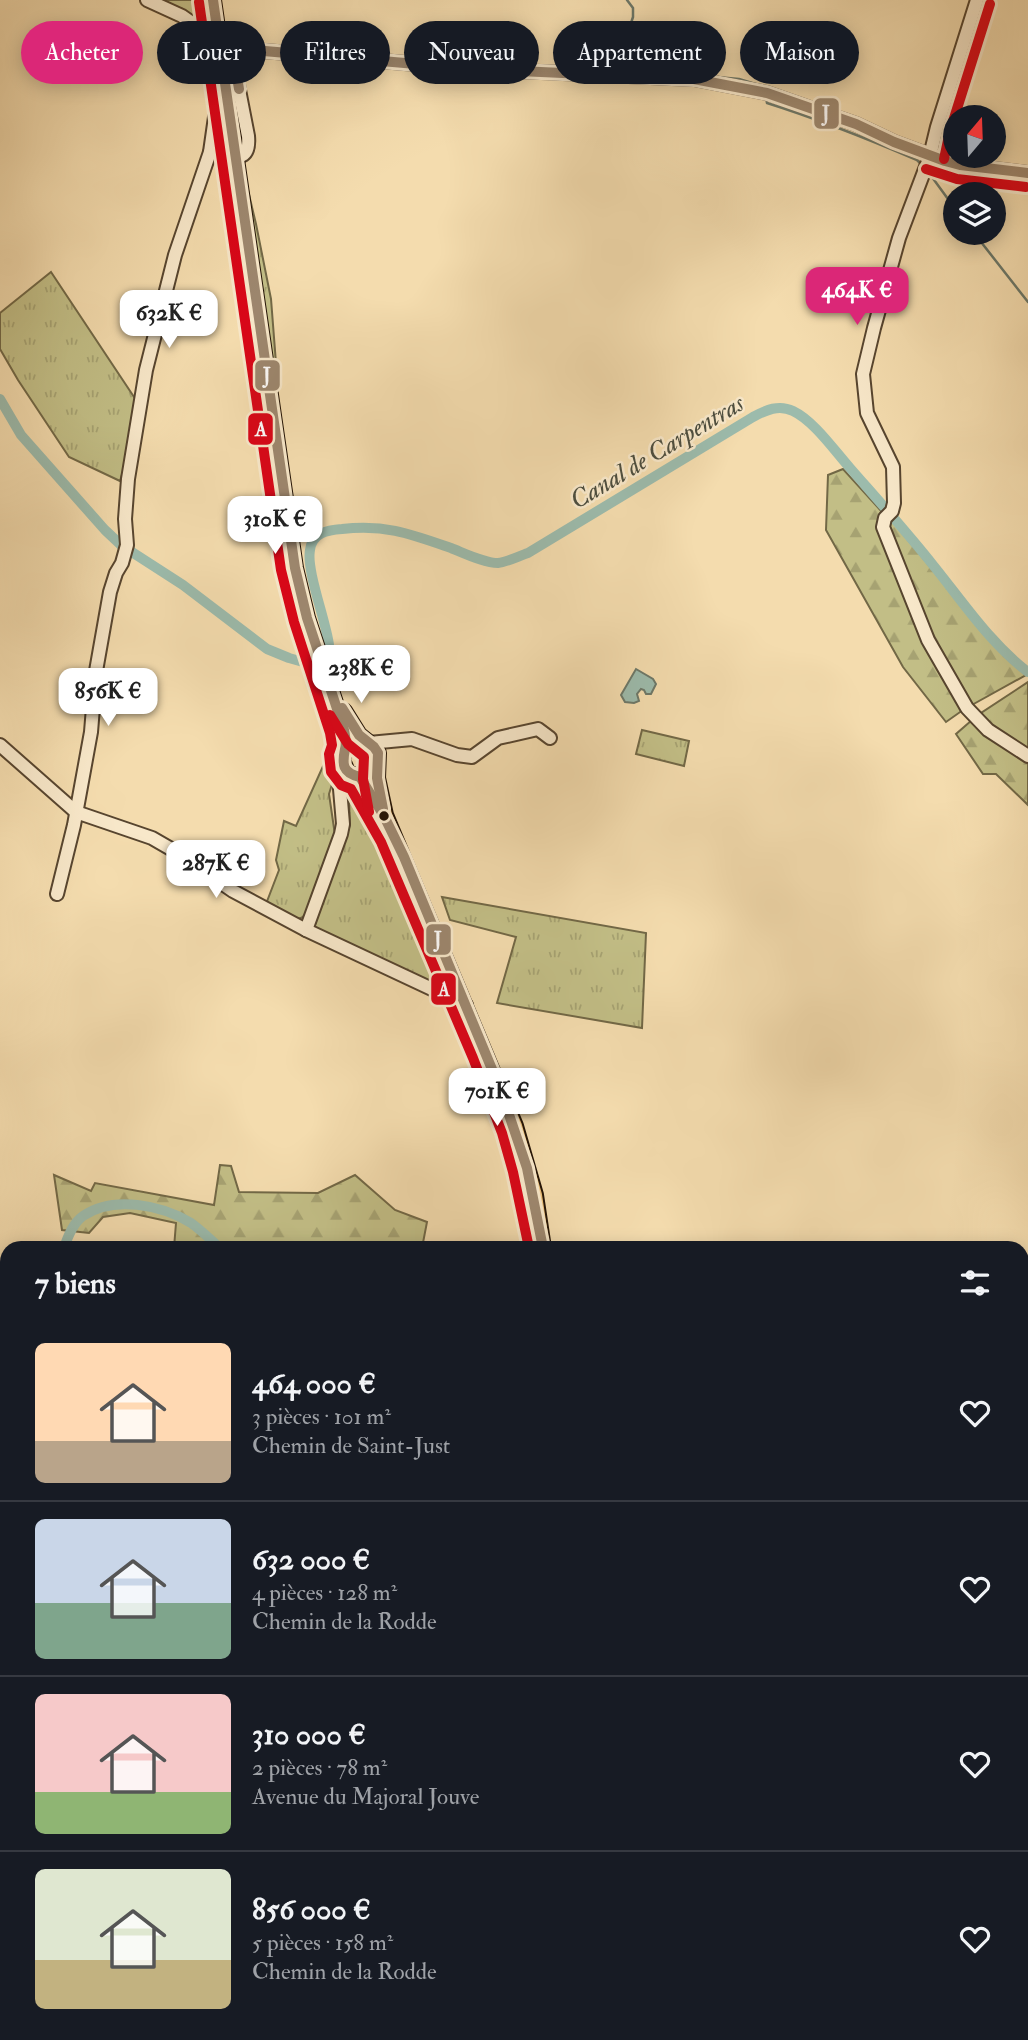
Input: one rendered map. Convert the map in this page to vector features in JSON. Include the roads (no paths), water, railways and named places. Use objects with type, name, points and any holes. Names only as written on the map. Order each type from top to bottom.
[{"type":"main road","points":[[213,0],[295,568],[307,618],[344,730],[346,748]]},
{"type":"main road","points":[[331,689],[354,728],[374,747],[385,815],[505,1099],[535,1195],[542,1241]]},
{"type":"main road","points":[[367,742],[351,743],[346,748],[343,754],[344,767],[347,772],[358,777],[385,815]]},
{"type":"main road","points":[[358,777],[370,775],[378,763]]},
{"type":"street","points":[[57,894],[76,812],[110,592],[126,550],[128,479],[146,370],[175,255],[210,152],[216,110],[206,41],[199,28],[147,0]]},
{"type":"street","points":[[977,0],[930,156],[895,250],[863,374],[867,412],[893,467],[894,503],[883,527],[928,640],[967,708],[988,730],[1028,756]]},
{"type":"street","points":[[210,152],[235,157],[245,154],[248,148],[233,59],[236,50],[241,49],[475,69],[694,79],[767,93],[856,124],[930,156],[960,164],[1028,173]]},
{"type":"street","points":[[367,742],[412,739],[472,757],[498,738],[538,729],[550,738]]},
{"type":"street","points":[[378,763],[391,746],[400,740]]},
{"type":"street","points":[[0,745],[76,812],[152,838],[233,891],[306,930],[466,1005]]},
{"type":"street","points":[[306,930],[341,834],[343,824],[340,800],[344,767]]},
{"type":"street","points":[[340,800],[358,777]]},
{"type":"waterway","points":[[627,0],[633,8],[632,21]]},
{"type":"waterway","points":[[726,78],[762,86]]},
{"type":"waterway","points":[[766,97],[767,103],[861,137],[921,164]]},
{"type":"waterway","points":[[929,173],[943,192]]},
{"type":"waterway","points":[[983,245],[1028,302]]},
{"type":"waterway","name":"Canal de Carpentras","points":[[0,399],[21,435],[121,545],[183,585],[267,649],[303,662]]},
{"type":"waterway","name":"Canal de Carpentras","points":[[329,645],[313,583],[310,559],[311,544],[317,536],[331,530],[385,529],[423,538],[498,563],[528,553],[753,417],[768,410],[783,408],[801,416],[823,436],[913,540],[989,635],[1028,672]]},
{"type":"waterway","name":"Canal de Carpentras","points":[[66,1241],[83,1216],[108,1206],[123,1204],[166,1211],[195,1226],[212,1241]]}]
